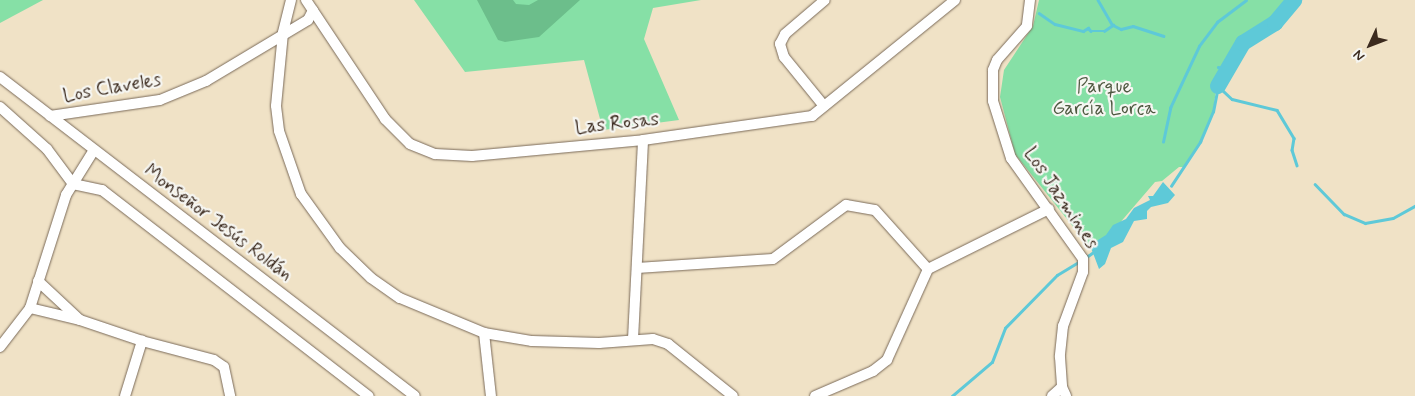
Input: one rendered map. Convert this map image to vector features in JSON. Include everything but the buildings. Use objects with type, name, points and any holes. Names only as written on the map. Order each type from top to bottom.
[{"type":"street","name":"Las Rosas","points":[[306,0],[322,27],[385,119],[410,144],[435,154],[472,156],[643,140],[812,116],[955,0]]},
{"type":"street","points":[[824,106],[784,57],[780,44],[786,34],[825,0]]},
{"type":"street","name":"Los Jazmines","points":[[1030,0],[1027,26],[997,60],[993,70],[993,101],[1011,158],[1070,235],[1084,265],[1063,326],[1060,357],[1064,392]]},
{"type":"street","points":[[292,4],[294,18],[322,27]]},
{"type":"street","points":[[292,4],[282,33],[276,106],[278,131],[288,163],[301,194],[340,248],[371,278],[400,298],[484,333],[532,341],[599,343],[653,339],[668,344],[734,396]]},
{"type":"street","points":[[304,21],[313,10]]},
{"type":"street","name":"Los Claveles","points":[[50,116],[160,100],[206,81],[304,21]]},
{"type":"street","points":[[267,43],[276,47],[280,57]]},
{"type":"street","name":"Monseñor Jesús Roldán","points":[[0,77],[415,396]]},
{"type":"street","points":[[0,107],[47,149],[73,184],[102,190],[369,396]]},
{"type":"street","points":[[633,340],[643,140]]},
{"type":"street","points":[[0,348],[30,308],[66,195],[94,150]]},
{"type":"street","points":[[637,268],[772,259],[846,205],[875,210],[928,270]]},
{"type":"street","points":[[815,396],[873,371],[887,360],[928,270],[1049,209]]},
{"type":"street","points":[[38,281],[80,320]]},
{"type":"street","points":[[30,308],[80,320],[142,341],[214,360],[224,366],[225,386],[230,396]]},
{"type":"street","points":[[484,333],[491,396]]},
{"type":"street","points":[[125,396],[142,341]]},
{"type":"street","points":[[221,396],[225,386]]},
{"type":"street","points":[[1052,396],[1064,392]]},
{"type":"green space","points":[[0,0],[43,0],[0,23]]},
{"type":"green space","points":[[414,0],[701,0],[653,8],[644,39],[679,120],[603,130],[584,60],[465,72]]},
{"type":"green space","points":[[477,0],[513,0],[516,4],[529,5],[538,0],[580,0],[539,37],[505,42],[498,40]]},
{"type":"green space","name":"Parque García Lorca","points":[[1039,0],[1294,0],[1275,23],[1243,43],[1229,62],[1216,90],[1213,112],[1200,142],[1184,167],[1179,167],[1162,181],[1155,182],[1094,253],[1015,154],[1000,97],[1004,70],[1033,26]]},
{"type":"water","points":[[1163,182],[1175,195],[1168,203],[1151,207],[1147,211],[1147,219],[1134,221],[1123,242],[1111,248],[1105,264],[1099,269],[1090,245],[1106,235],[1113,225],[1126,219],[1134,208],[1150,200],[1148,196],[1153,196]]},
{"type":"waterway","points":[[1098,0],[1112,24]]},
{"type":"waterway","points":[[1163,142],[1170,108],[1199,46],[1217,22],[1246,0]]},
{"type":"waterway","points":[[1218,86],[1243,43],[1275,23],[1294,0]]},
{"type":"waterway","points":[[1039,13],[1055,24],[1083,31],[1088,28],[1091,31],[1104,31],[1113,25],[1121,29],[1133,26],[1163,36]]},
{"type":"waterway","points":[[1218,67],[1223,68],[1229,62]]},
{"type":"waterway","points":[[1218,86],[1232,99],[1277,110],[1294,138],[1292,150],[1297,165]]},
{"type":"waterway","points":[[1171,186],[1200,142],[1213,112],[1218,86]]},
{"type":"waterway","points":[[1315,184],[1344,214],[1365,223],[1393,218],[1415,206]]},
{"type":"waterway","points":[[1085,258],[1095,251]]},
{"type":"waterway","points":[[952,396],[992,362],[1005,328],[1057,275],[1080,261]]}]
